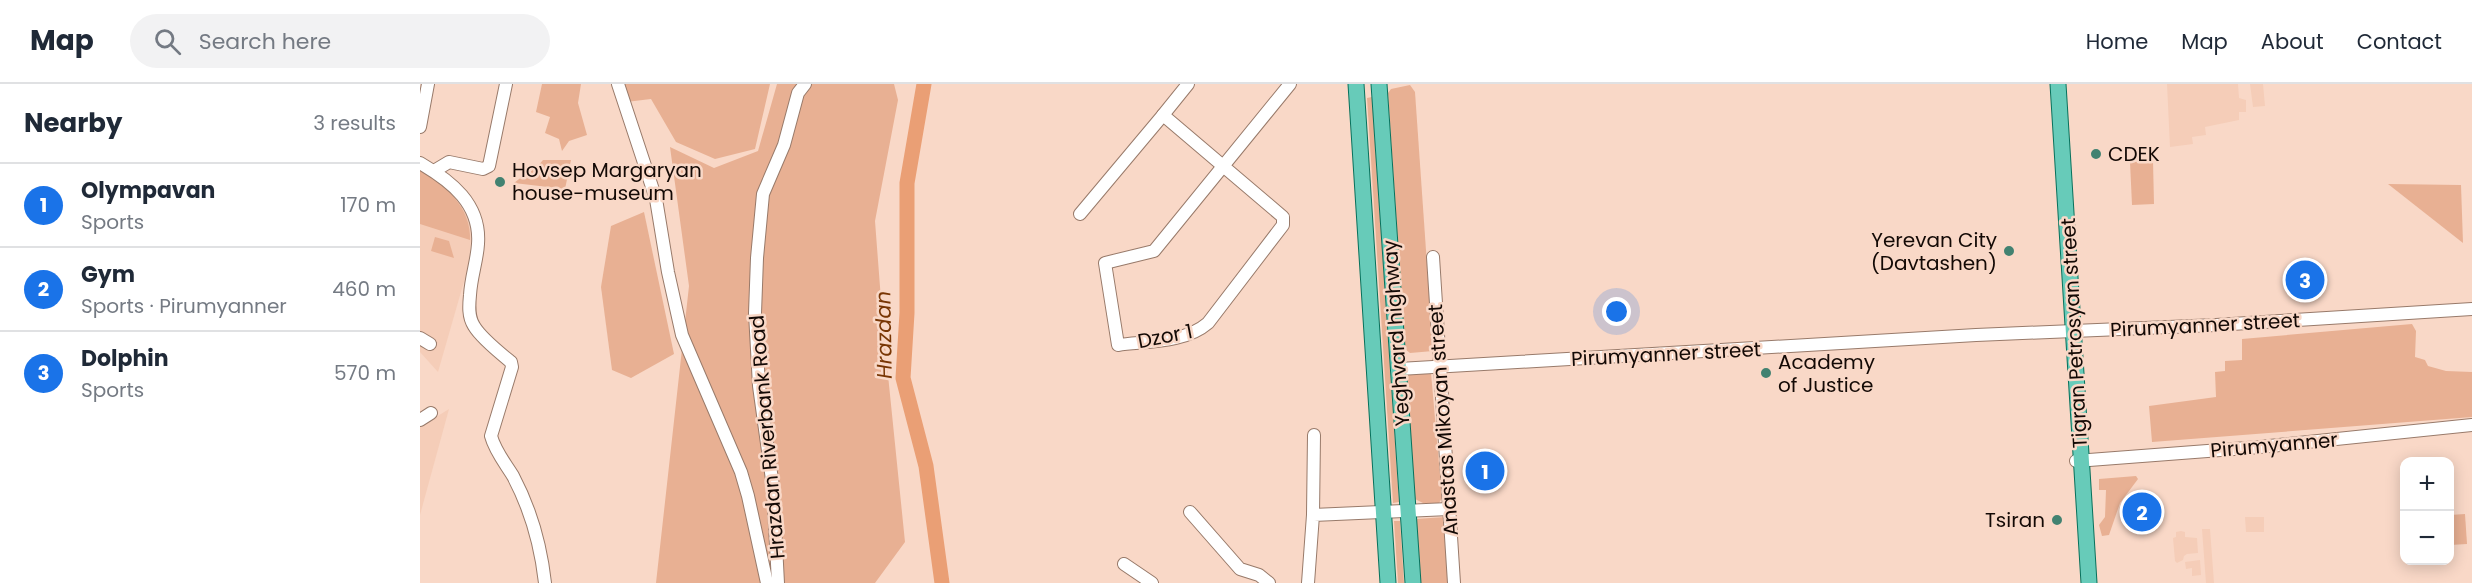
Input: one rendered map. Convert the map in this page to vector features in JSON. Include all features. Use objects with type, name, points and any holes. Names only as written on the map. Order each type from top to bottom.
[{"type":"main road","name":"Yeghvard highway","points":[[1356,84],[1388,583]]},
{"type":"main road","name":"Yeghvard highway","points":[[1379,84],[1413,583]]},
{"type":"main road","name":"Tigran Petrosyan street","points":[[2056,84],[2079,461],[2083,583]]},
{"type":"main road","name":"Tigran Petrosyan street","points":[[2079,461],[2089,583]]},
{"type":"street","points":[[420,127],[428,84]]},
{"type":"street","points":[[434,171],[449,162],[483,169],[489,166],[506,84]]},
{"type":"street","name":"Hrazdan Riverbank Road","points":[[618,84],[656,199],[668,272],[682,335],[741,472],[767,583]]},
{"type":"street","name":"Hrazdan Riverbank Road","points":[[778,583],[773,487],[759,386],[755,313],[757,258],[763,194],[784,145],[798,93],[805,84]]},
{"type":"street","points":[[1080,214],[1188,84]]},
{"type":"street","name":"Dzor 1","points":[[1163,115],[1223,167],[1282,217],[1283,225],[1208,323],[1198,331],[1183,337],[1118,345],[1105,262],[1154,251],[1223,167],[1290,84]]},
{"type":"street","points":[[420,163],[459,191],[468,202],[475,218],[478,242],[471,279],[470,315],[474,327],[511,362],[512,367],[490,435],[525,503],[539,549],[545,583]]},
{"type":"street","name":"Anastas Mikoyan street","points":[[1433,257],[1454,583]]},
{"type":"street","name":"Pirumyanner street","points":[[1399,369],[2472,309]]},
{"type":"street","points":[[420,420],[431,413]]},
{"type":"street","name":"Pirumyanner","points":[[2079,461],[2260,447],[2472,426]]},
{"type":"street","points":[[1308,583],[1313,515],[1314,435]]},
{"type":"street","points":[[1313,515],[1449,509]]},
{"type":"street","points":[[1190,512],[1240,569],[1259,575],[1269,583]]},
{"type":"street","points":[[1124,564],[1152,583]]},
{"type":"shaded area","points":[[542,84],[581,84],[578,103],[587,135],[569,141],[562,151],[559,139],[545,133],[550,117],[536,112]]},
{"type":"shaded area","points":[[621,84],[770,84],[755,149],[715,159],[676,142],[651,99],[626,102]]},
{"type":"shaded area","points":[[777,84],[894,84],[898,100],[875,221],[883,326],[905,542],[875,583],[656,583],[689,286],[670,147],[714,168],[758,151]]},
{"type":"shaded area","points":[[2167,84],[2238,84],[2239,98],[2246,100],[2246,112],[2239,112],[2239,120],[2205,127],[2206,135],[2192,137],[2193,144],[2170,147]]},
{"type":"shaded area","points":[[2250,84],[2263,84],[2265,106],[2253,107]]},
{"type":"shaded area","points":[[1410,85],[1415,92],[1433,351],[1410,353],[1405,349],[1388,93],[1391,89]]},
{"type":"shaded area","points":[[1372,97],[1399,502],[1393,503],[1367,98]]},
{"type":"shaded area","points":[[543,160],[571,160],[565,189],[514,183],[536,167]]},
{"type":"shaded area","points":[[2153,161],[2154,204],[2132,205],[2130,162]]},
{"type":"shaded area","points":[[420,169],[430,172],[468,210],[472,226],[469,264],[438,372],[420,352]]},
{"type":"shaded area","points":[[420,169],[448,190],[455,199],[466,217],[470,240],[420,224]]},
{"type":"shaded area","points":[[2388,184],[2461,185],[2463,243]]},
{"type":"shaded area","points":[[644,212],[674,354],[631,378],[612,370],[601,287],[611,226]]},
{"type":"shaded area","points":[[435,237],[449,241],[454,258],[431,251]]},
{"type":"shaded area","points":[[2412,324],[2416,331],[2415,357],[2425,360],[2428,366],[2446,371],[2472,372],[2472,417],[2152,442],[2149,406],[2216,397],[2215,372],[2225,371],[2225,361],[2242,360],[2242,339]]},
{"type":"shaded area","points":[[1431,373],[1442,498],[1439,503],[1423,503],[1415,499],[1405,381],[1408,375]]},
{"type":"shaded area","points":[[449,409],[420,515],[420,427]]},
{"type":"shaded area","points":[[2136,476],[2138,479],[2120,503],[2109,535],[2102,536],[2099,525],[2105,517],[2106,490],[2099,490],[2099,479]]},
{"type":"shaded area","points":[[2465,514],[2467,544],[2454,545],[2454,515]]},
{"type":"shaded area","points":[[1445,517],[1448,583],[1421,583],[1416,519]]},
{"type":"shaded area","points":[[2245,517],[2264,517],[2264,532],[2246,532]]},
{"type":"shaded area","points":[[1394,521],[1400,521],[1404,583],[1398,583]]},
{"type":"shaded area","points":[[2202,529],[2210,529],[2214,583],[2206,583]]},
{"type":"shaded area","points":[[2176,532],[2185,532],[2185,537],[2197,538],[2198,553],[2187,554],[2177,563],[2173,538],[2176,537]]},
{"type":"shaded area","points":[[2200,560],[2201,575],[2192,576],[2192,568],[2186,569],[2185,562]]},
{"type":"waterway","name":"Hrazdan","points":[[924,84],[907,183],[907,313],[903,378],[926,466],[942,583]]},
{"type":"place","name":"CDEK","points":[[2096,154]]},
{"type":"place","name":"Hovsep Margaryan house-museum","points":[[500,182]]},
{"type":"place","name":"Yerevan City (Davtashen)","points":[[2009,251]]},
{"type":"place","name":"Dolphin","points":[[2305,280]]},
{"type":"place","name":"Academy of Justice","points":[[1766,373]]},
{"type":"place","name":"Olympavan","points":[[1485,471]]},
{"type":"place","name":"Gym","points":[[2142,512]]},
{"type":"place","name":"Tsiran","points":[[2057,520]]}]
